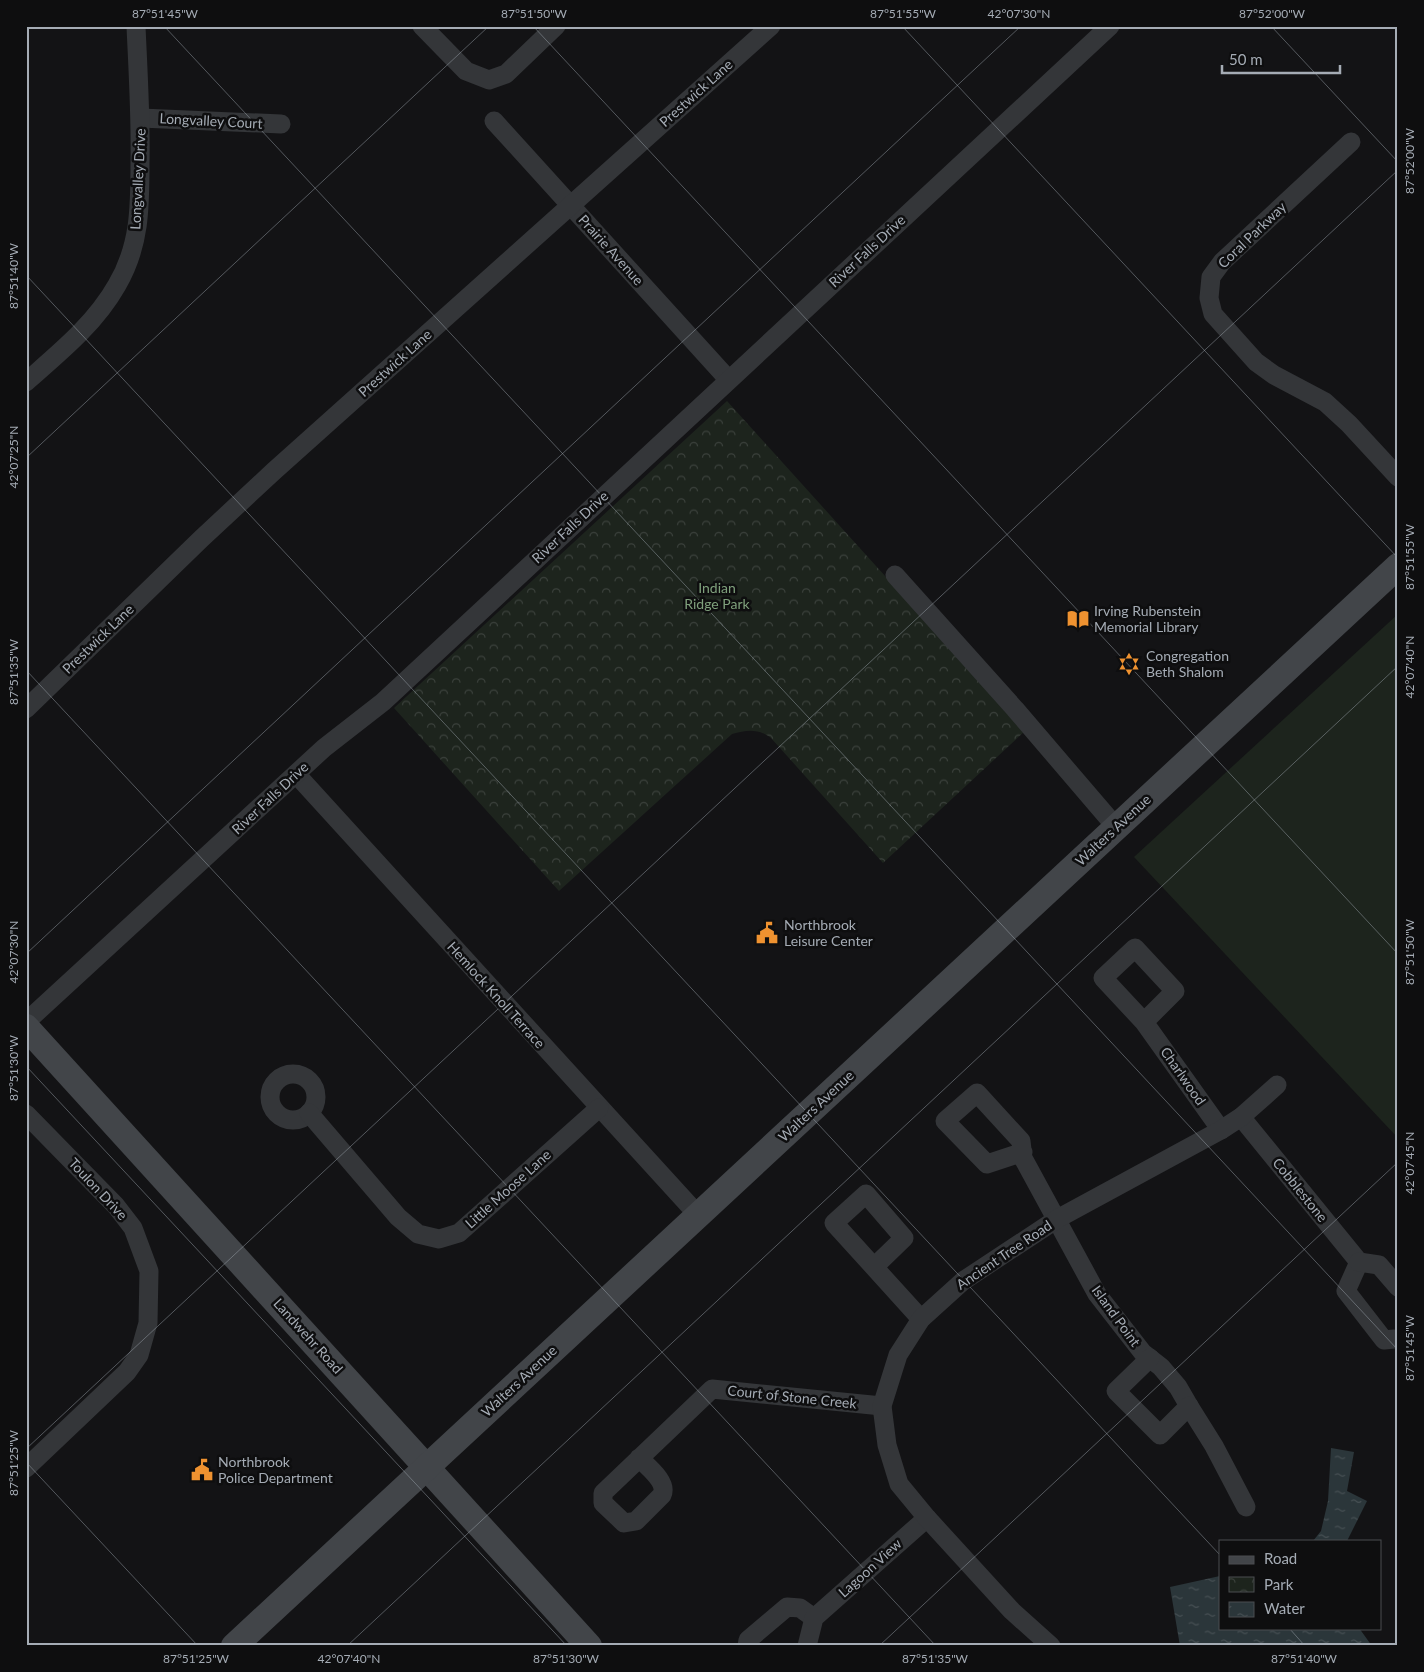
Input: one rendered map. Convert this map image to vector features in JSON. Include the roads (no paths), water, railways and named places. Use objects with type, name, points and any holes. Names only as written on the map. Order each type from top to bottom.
[{"type":"main road","name":"Walters Avenue","points":[[234,1646],[1398,566]]},
{"type":"main road","name":"Landwehr Road","points":[[26,1027],[589,1646]]},
{"type":"street","name":"Longvalley Drive","points":[[26,382],[88,325],[108,300],[118,285],[125,269],[137,233],[140,214],[141,118],[136,26]]},
{"type":"street","points":[[422,26],[466,71],[489,80],[506,74],[556,26]]},
{"type":"street","name":"Prestwick Lane","points":[[26,709],[208,532],[570,205],[772,26]]},
{"type":"street","name":"River Falls Drive","points":[[26,1022],[324,748],[383,702],[1110,26]]},
{"type":"street","name":"Longvalley Court","points":[[141,118],[281,124]]},
{"type":"street","name":"Prairie Avenue","points":[[494,121],[728,380]]},
{"type":"street","name":"Coral Parkway","points":[[1351,142],[1222,262],[1211,277],[1209,298],[1213,314],[1256,362],[1274,375],[1325,402],[1349,424],[1398,477]]},
{"type":"street","points":[[895,575],[1015,709],[1116,827]]},
{"type":"street","name":"Hemlock Knoll Terrace","points":[[296,774],[698,1215]]},
{"type":"street","name":"Charlwood","points":[[1144,1022],[1221,1130]]},
{"type":"street","name":"Ancient Tree Road","points":[[1051,1646],[1012,1611],[927,1518],[899,1484],[887,1445],[882,1406],[898,1355],[921,1320],[963,1281],[1057,1219],[1221,1130],[1241,1117],[1277,1085]]},
{"type":"street","name":"Little Moose Lane","points":[[309,1113],[398,1217],[418,1234],[438,1239],[459,1233],[599,1108]]},
{"type":"street","name":"Toulon Drive","points":[[26,1114],[116,1206],[133,1228],[149,1271],[149,1290],[148,1324],[139,1354],[127,1372],[26,1468]]},
{"type":"street","name":"Cobblestone","points":[[1241,1117],[1359,1262]]},
{"type":"street","name":"Island Point","points":[[1022,1152],[1023,1158],[1098,1294],[1143,1353],[1161,1367],[1178,1387],[1214,1446],[1246,1507]]},
{"type":"street","points":[[1397,1340],[1384,1340],[1346,1291],[1359,1262],[1379,1265],[1398,1288]]},
{"type":"street","points":[[874,1267],[921,1320]]},
{"type":"street","name":"Island Point","points":[[1150,1358],[1116,1391],[1160,1435],[1188,1406]]},
{"type":"street","name":"Court of Stone Creek","points":[[639,1458],[712,1389],[882,1406]]},
{"type":"street","name":"Lagoon View","points":[[814,1618],[927,1518]]},
{"type":"street","points":[[747,1646],[748,1640],[787,1607],[800,1608],[814,1618],[807,1646]]},
{"type":"water","points":[[1331,1448],[1354,1452],[1347,1491],[1367,1501],[1348,1540],[1314,1540],[1321,1531],[1328,1501]]},
{"type":"water","points":[[1219,1576],[1219,1630],[1360,1630],[1372,1646],[1180,1646],[1170,1587]]},
{"type":"place","name":"Irving Rubenstein Memorial Library","points":[[1078,619]]},
{"type":"place","name":"Congregation Beth Shalom","points":[[1129,664]]},
{"type":"place","name":"Northbrook Leisure Center","points":[[767,933]]},
{"type":"place","name":"Northbrook Police Department","points":[[202,1470]]},
{"type":"park label","name":"Indian Ridge Park","points":[[717,596]]}]
